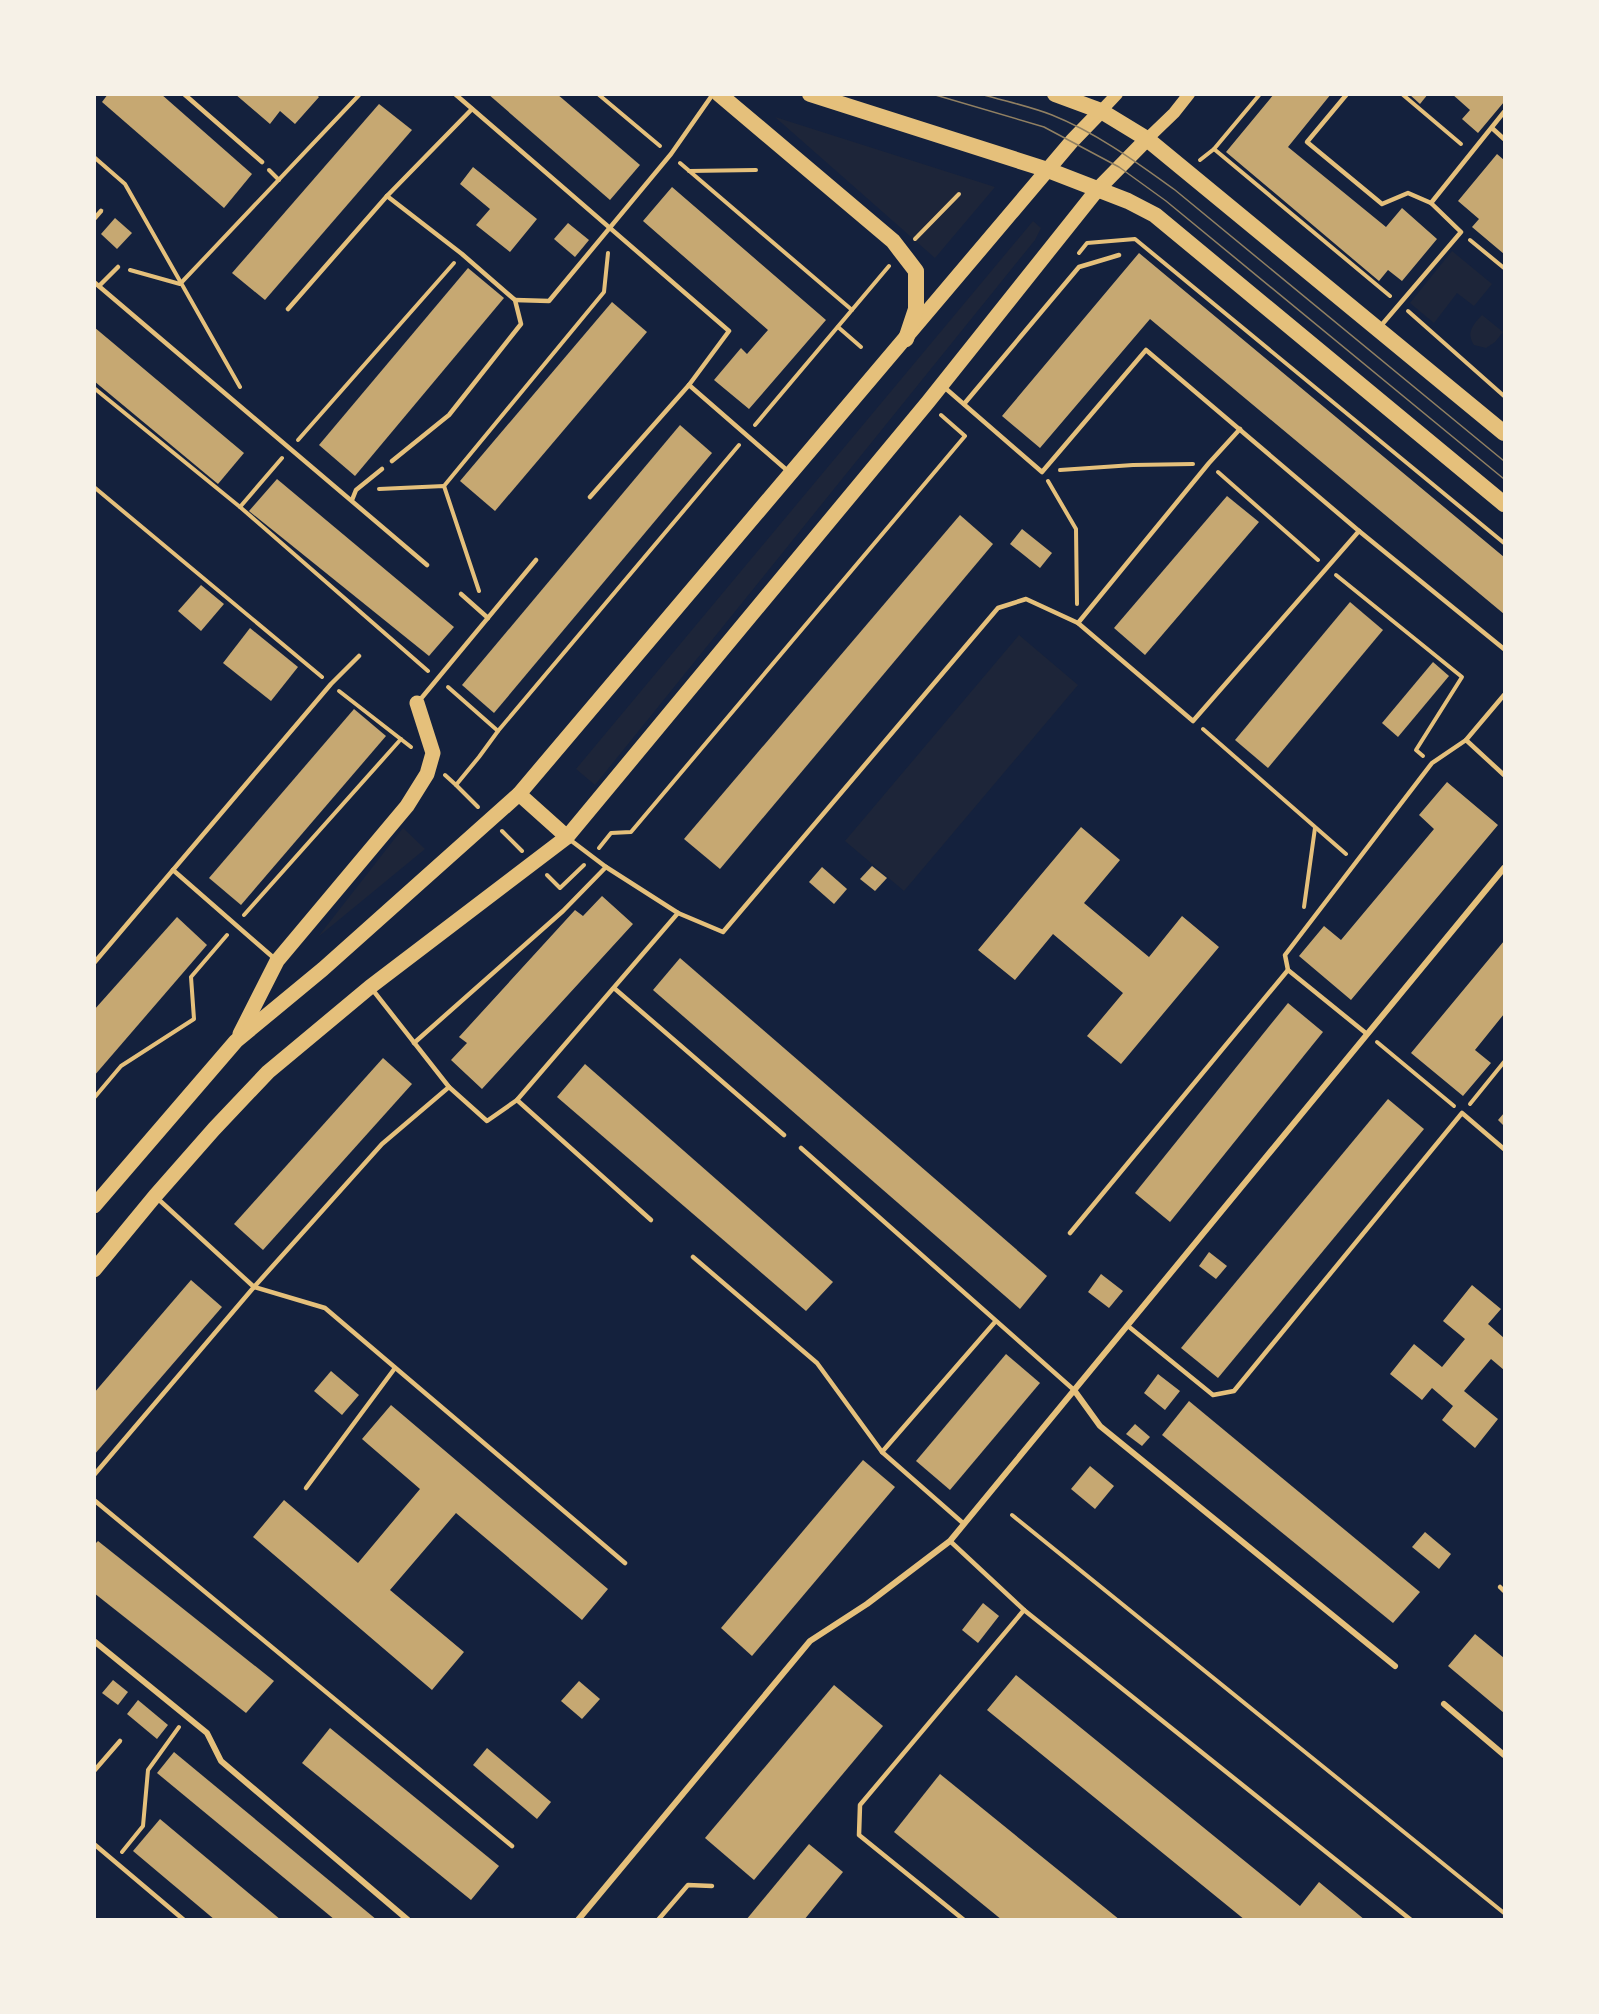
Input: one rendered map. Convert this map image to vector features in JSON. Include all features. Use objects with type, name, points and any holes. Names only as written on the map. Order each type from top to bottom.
[{"type":"highway","points":[[719,94],[893,241],[916,272],[916,309],[906,339]]},
{"type":"highway","points":[[810,94],[1048,170],[1128,201],[1155,215],[1504,504]]},
{"type":"highway","points":[[1055,94],[1101,111],[1147,139],[1504,433]]},
{"type":"main road","points":[[97,1199],[236,1041],[323,969],[519,795],[1048,170],[1117,94]]},
{"type":"main road","points":[[94,1270],[155,1196],[268,1072],[370,987],[567,837],[941,385],[1097,190],[1174,113],[1189,94]]},
{"type":"main road","points":[[236,1041],[277,961],[407,806],[427,774],[433,753],[417,703]]},
{"type":"main road","points":[[519,795],[567,837]]},
{"type":"street","points":[[578,1920],[810,1641],[867,1604],[950,1541],[1504,868]]},
{"type":"street","points":[[1074,1390],[1100,1426],[1395,1666]]},
{"type":"street","points":[[94,1641],[207,1733],[221,1761],[408,1920]]},
{"type":"street","points":[[1444,1704],[1504,1755]]},
{"type":"lane","points":[[184,94],[262,162]]},
{"type":"lane","points":[[454,94],[729,331],[689,385],[590,497]]},
{"type":"lane","points":[[516,300],[549,301],[671,154],[713,94]]},
{"type":"lane","points":[[1347,94],[1307,142],[1382,204],[1408,193],[1431,203],[1461,232],[1377,330]]},
{"type":"lane","points":[[288,309],[387,196],[472,110]]},
{"type":"lane","points":[[1431,203],[1504,112]]},
{"type":"lane","points":[[1492,128],[1504,139]]},
{"type":"lane","points":[[387,196],[462,254],[516,300],[521,324],[449,415],[392,461]]},
{"type":"lane","points":[[94,219],[101,212]]},
{"type":"lane","points":[[964,404],[1079,267],[1119,255]]},
{"type":"lane","points":[[99,286],[118,267]]},
{"type":"lane","points":[[94,282],[427,565]]},
{"type":"lane","points":[[941,385],[1042,472],[1146,350],[1359,531],[1504,649]]},
{"type":"lane","points":[[689,385],[791,474]]},
{"type":"lane","points":[[1078,623],[1240,429]]},
{"type":"lane","points":[[352,500],[356,490],[382,469]]},
{"type":"lane","points":[[567,837],[606,867],[678,913],[723,932],[998,608],[1026,599],[1078,623],[1193,721],[1359,531]]},
{"type":"lane","points":[[417,703],[536,560]]},
{"type":"lane","points":[[461,594],[488,618]]},
{"type":"lane","points":[[94,963],[331,684],[359,656]]},
{"type":"lane","points":[[1367,1034],[1288,970],[1285,955],[1432,764],[1466,740],[1504,695]]},
{"type":"lane","points":[[1466,740],[1504,776]]},
{"type":"lane","points":[[414,1043],[563,911],[606,867]]},
{"type":"lane","points":[[173,870],[277,961]]},
{"type":"lane","points":[[370,987],[449,1087],[487,1121],[517,1100],[678,913]]},
{"type":"lane","points":[[1070,1233],[1288,970]]},
{"type":"lane","points":[[614,988],[784,1135]]},
{"type":"lane","points":[[94,1476],[254,1287],[382,1143],[449,1087]]},
{"type":"lane","points":[[517,1100],[651,1220]]},
{"type":"lane","points":[[1128,1326],[1213,1395],[1234,1390],[1462,1113],[1504,1149]]},
{"type":"lane","points":[[801,1148],[1074,1390]]},
{"type":"lane","points":[[155,1196],[254,1287],[325,1308],[625,1563]]},
{"type":"lane","points":[[693,1257],[816,1363],[882,1452],[964,1524]]},
{"type":"lane","points":[[882,1452],[995,1322]]},
{"type":"lane","points":[[306,1488],[395,1368]]},
{"type":"lane","points":[[94,1500],[512,1846]]},
{"type":"lane","points":[[950,1541],[1024,1610],[1411,1920]]},
{"type":"lane","points":[[964,1920],[859,1835],[860,1805],[1024,1610]]},
{"type":"lane","points":[[94,1771],[120,1741]]},
{"type":"lane","points":[[94,1844],[184,1920]]},
{"type":"lane","points":[[658,1920],[688,1885],[712,1886]]},
{"type":"path","points":[[180,284],[360,94]]},
{"type":"path","points":[[94,388],[240,507],[498,731],[852,310],[598,94]]},
{"type":"path","points":[[1198,163],[1214,148],[1260,94]]},
{"type":"path","points":[[1402,94],[1472,153]]},
{"type":"path","points":[[1214,148],[1400,304],[1504,396]]},
{"type":"path","points":[[94,157],[124,184],[241,389]]},
{"type":"path","points":[[688,171],[756,170]]},
{"type":"path","points":[[356,490],[444,486],[604,292],[610,228]]},
{"type":"path","points":[[1461,232],[1504,268]]},
{"type":"path","points":[[1071,261],[1087,243],[1135,239],[1504,543]]},
{"type":"path","points":[[298,440],[462,254]]},
{"type":"path","points":[[118,267],[180,284]]},
{"type":"path","points":[[838,327],[861,347]]},
{"type":"path","points":[[593,856],[611,833],[631,832],[965,436],[939,413],[954,396]]},
{"type":"path","points":[[290,433],[306,447]]},
{"type":"path","points":[[240,507],[289,449]]},
{"type":"path","points":[[1078,623],[1076,529],[1042,472],[1133,465],[1209,464],[1326,567],[1462,677],[1416,750],[1432,764]]},
{"type":"path","points":[[444,486],[488,618]]},
{"type":"path","points":[[94,487],[331,684],[401,739],[191,977],[194,1019],[121,1066],[94,1098]]},
{"type":"path","points":[[1193,721],[1356,862]]},
{"type":"path","points":[[1300,937],[1315,828]]},
{"type":"path","points":[[1367,1034],[1462,1113],[1504,1062]]},
{"type":"path","points":[[1012,1515],[1504,1913]]},
{"type":"path","points":[[115,1861],[143,1826],[148,1770],[187,1717]]},
{"type":"shaded area","points":[[775,117],[995,187],[935,258]]},
{"type":"shaded area","points":[[1033,221],[1041,228],[1035,240],[595,785],[576,769]]},
{"type":"shaded area","points":[[1452,251],[1492,284],[1474,306],[1457,293],[1434,323],[1410,303]]},
{"type":"shaded area","points":[[1482,315],[1503,332],[1486,348],[1474,345],[1471,336],[1473,325]]},
{"type":"shaded area","points":[[1019,635],[1078,685],[904,891],[845,841]]},
{"type":"shaded area","points":[[403,828],[425,849],[318,937]]},
{"type":"building","points":[[108,94],[161,94],[252,174],[224,208],[102,102]]},
{"type":"building","points":[[235,94],[316,94],[319,97],[295,124],[280,111],[270,124]]},
{"type":"building","points":[[488,94],[557,94],[640,165],[610,200]]},
{"type":"building","points":[[1274,94],[1331,94],[1288,147],[1386,227],[1402,208],[1437,239],[1402,281],[1388,270],[1379,281],[1226,152]]},
{"type":"building","points":[[1409,94],[1428,94],[1420,104]]},
{"type":"building","points":[[1452,94],[1503,94],[1504,102],[1478,133],[1462,119],[1470,110]]},
{"type":"building","points":[[379,104],[412,130],[265,300],[232,273]]},
{"type":"building","points":[[1497,154],[1504,160],[1504,254],[1472,227],[1479,219],[1458,201]]},
{"type":"building","points":[[473,167],[537,219],[510,252],[476,225],[490,209],[460,184]]},
{"type":"building","points":[[672,187],[826,320],[749,409],[714,380],[741,348],[747,354],[768,330],[643,221]]},
{"type":"building","points":[[115,218],[132,233],[117,249],[101,234]]},
{"type":"building","points":[[568,223],[589,240],[575,257],[554,239]]},
{"type":"building","points":[[1139,253],[1504,557],[1504,614],[1150,319],[1040,448],[1002,416]]},
{"type":"building","points":[[468,268],[504,298],[355,476],[319,445]]},
{"type":"building","points":[[612,302],[647,332],[495,511],[460,481]]},
{"type":"building","points":[[94,327],[244,453],[218,484],[94,381]]},
{"type":"building","points":[[680,425],[712,453],[494,713],[462,685]]},
{"type":"building","points":[[277,479],[454,627],[429,656],[249,511]]},
{"type":"building","points":[[1227,496],[1259,522],[1145,655],[1114,628]]},
{"type":"building","points":[[960,515],[993,544],[720,869],[684,839]]},
{"type":"building","points":[[1022,529],[1052,553],[1040,568],[1010,544]]},
{"type":"building","points":[[201,585],[224,604],[201,631],[178,611]]},
{"type":"building","points":[[1350,602],[1383,630],[1268,768],[1235,740]]},
{"type":"building","points":[[250,628],[298,667],[271,701],[223,663]]},
{"type":"building","points":[[1433,662],[1449,676],[1398,737],[1382,723]]},
{"type":"building","points":[[354,709],[386,736],[241,905],[209,878]]},
{"type":"building","points":[[1447,782],[1498,825],[1351,1000],[1299,956],[1324,926],[1341,940],[1434,829],[1419,815]]},
{"type":"building","points":[[1081,827],[1120,860],[1084,903],[1149,957],[1182,916],[1219,947],[1121,1064],[1087,1036],[1123,993],[1053,934],[1015,980],[978,950]]},
{"type":"building","points":[[872,866],[887,878],[875,891],[860,879]]},
{"type":"building","points":[[822,867],[847,889],[834,904],[809,882]]},
{"type":"building","points":[[602,896],[633,924],[482,1089],[451,1060],[467,1043],[459,1037],[575,910],[583,916]]},
{"type":"building","points":[[177,917],[207,945],[94,1076],[94,1010]]},
{"type":"building","points":[[1504,941],[1504,1014],[1475,1050],[1491,1063],[1463,1096],[1411,1053]]},
{"type":"building","points":[[680,958],[1047,1276],[1020,1309],[653,990]]},
{"type":"building","points":[[1288,1003],[1323,1032],[1170,1222],[1135,1193]]},
{"type":"building","points":[[383,1058],[412,1084],[263,1250],[234,1224]]},
{"type":"building","points":[[585,1064],[833,1282],[806,1311],[557,1097]]},
{"type":"building","points":[[1388,1099],[1424,1129],[1218,1378],[1181,1348]]},
{"type":"building","points":[[1504,1113],[1504,1126],[1498,1120]]},
{"type":"building","points":[[1209,1252],[1227,1266],[1216,1279],[1199,1266]]},
{"type":"building","points":[[1101,1274],[1123,1291],[1109,1308],[1088,1292]]},
{"type":"building","points":[[191,1280],[222,1307],[94,1455],[94,1393]]},
{"type":"building","points":[[1472,1285],[1501,1309],[1488,1324],[1504,1338],[1504,1370],[1491,1359],[1464,1391],[1498,1419],[1475,1448],[1442,1420],[1453,1406],[1432,1388],[1422,1400],[1390,1374],[1414,1344],[1442,1367],[1465,1339],[1443,1321]]},
{"type":"building","points":[[1006,1354],[1040,1383],[950,1490],[916,1461]]},
{"type":"building","points":[[331,1371],[359,1395],[342,1415],[314,1391]]},
{"type":"building","points":[[1158,1374],[1180,1391],[1165,1410],[1144,1393]]},
{"type":"building","points":[[1189,1401],[1420,1592],[1393,1623],[1162,1435]]},
{"type":"building","points":[[391,1405],[608,1589],[582,1620],[456,1513],[390,1590],[464,1652],[432,1690],[253,1537],[284,1500],[358,1563],[420,1489],[362,1439]]},
{"type":"building","points":[[1135,1424],[1150,1437],[1142,1446],[1126,1434]]},
{"type":"building","points":[[863,1460],[895,1487],[752,1656],[721,1628]]},
{"type":"building","points":[[1090,1466],[1114,1486],[1095,1509],[1071,1489]]},
{"type":"building","points":[[1425,1532],[1451,1554],[1439,1569],[1412,1547]]},
{"type":"building","points":[[98,1541],[274,1681],[246,1713],[94,1593],[94,1545]]},
{"type":"building","points":[[983,1603],[999,1616],[978,1643],[962,1630]]},
{"type":"building","points":[[1475,1634],[1504,1658],[1504,1713],[1448,1666]]},
{"type":"building","points":[[1016,1675],[1300,1906],[1319,1882],[1365,1920],[1245,1920],[987,1710]]},
{"type":"building","points":[[113,1680],[128,1692],[118,1705],[102,1693]]},
{"type":"building","points":[[579,1681],[600,1699],[582,1719],[561,1701]]},
{"type":"building","points":[[834,1685],[883,1726],[754,1880],[705,1838]]},
{"type":"building","points":[[138,1700],[168,1725],[157,1739],[127,1714]]},
{"type":"building","points":[[330,1728],[499,1866],[471,1900],[302,1763]]},
{"type":"building","points":[[487,1748],[551,1802],[537,1819],[473,1765]]},
{"type":"building","points":[[174,1752],[377,1920],[335,1920],[157,1773]]},
{"type":"building","points":[[940,1774],[1120,1920],[1002,1920],[894,1832]]},
{"type":"building","points":[[160,1819],[281,1920],[215,1920],[133,1851]]},
{"type":"building","points":[[809,1844],[843,1872],[804,1920],[746,1920]]},
{"type":"tram line","points":[[932,94],[1044,127],[1119,167],[1166,201],[1504,479]]},
{"type":"tram line","points":[[981,94],[1069,122],[1146,169],[1175,190],[1504,461]]}]
